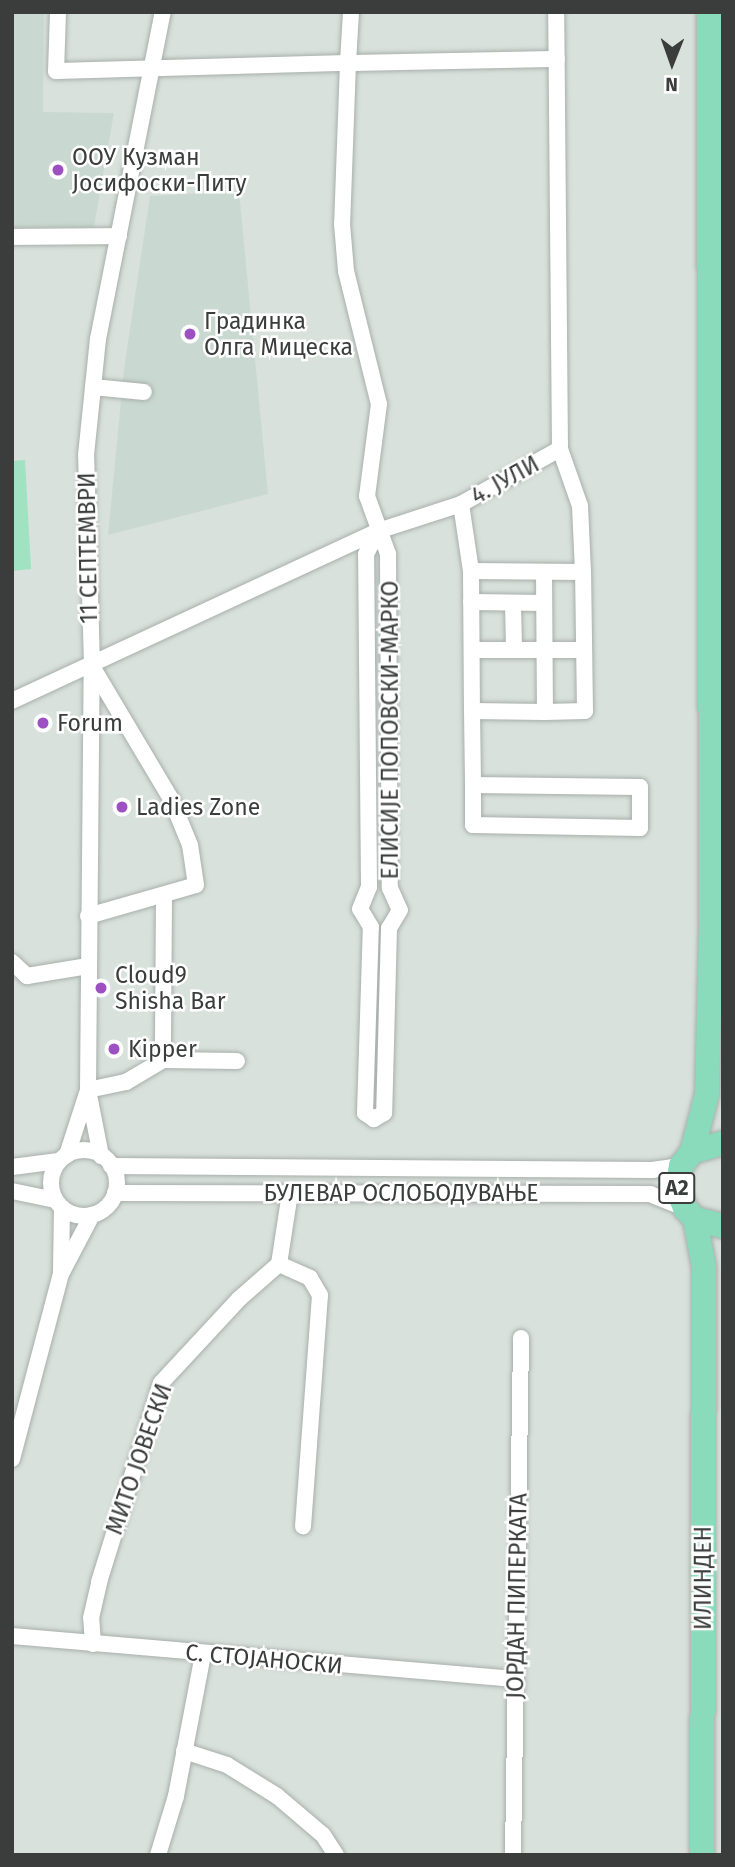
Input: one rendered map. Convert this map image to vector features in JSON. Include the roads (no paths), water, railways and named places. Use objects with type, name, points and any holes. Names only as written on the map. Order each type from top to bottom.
[{"type":"main road","name":"ИЛИНДЕН","points":[[702,1855],[704,1267],[690,1213],[677,1188],[707,1094],[711,926],[709,12]]},
{"type":"main road","name":"A2","points":[[687,1159],[723,1143]]},
{"type":"main road","name":"A2","points":[[690,1213],[723,1226]]},
{"type":"street","points":[[58,12],[56,71],[557,59]]},
{"type":"street","name":"11 СЕПТЕМВРИ","points":[[106,1161],[88,1090],[92,666],[86,531],[93,387],[119,236],[163,12]]},
{"type":"street","name":"ЕЛИСИЈЕ ПОПОВСКИ-МАРКО","points":[[351,12],[342,224],[346,271],[379,404],[367,496],[388,554],[390,888],[400,910],[389,928],[384,1112],[374,1119],[365,1113],[371,927],[360,909],[369,887],[366,554],[378,531]]},
{"type":"street","name":"4. ЈУЛИ","points":[[12,701],[378,531],[461,505],[560,449],[556,12]]},
{"type":"street","points":[[12,237],[119,236]]},
{"type":"street","points":[[93,387],[144,392]]},
{"type":"street","points":[[472,711],[585,711],[580,506],[560,449]]},
{"type":"street","points":[[461,505],[471,571],[473,825],[640,828],[640,787],[473,785]]},
{"type":"street","points":[[471,571],[583,572]]},
{"type":"street","points":[[544,573],[545,712]]},
{"type":"street","points":[[471,602],[544,603]]},
{"type":"street","points":[[513,604],[514,649]]},
{"type":"street","points":[[472,650],[583,650]]},
{"type":"street","points":[[88,916],[164,897],[196,885],[190,845],[171,799],[92,666]]},
{"type":"street","points":[[163,1060],[164,897]]},
{"type":"street","points":[[12,962],[27,976],[88,966]]},
{"type":"street","points":[[88,1090],[126,1082],[163,1060],[237,1061]]},
{"type":"street","name":"11 СЕПТЕМВРИ","points":[[63,1158],[88,1090]]},
{"type":"street","points":[[12,1167],[63,1158],[84,1150],[106,1161],[115,1193],[109,1204],[93,1215],[61,1274],[12,1459]]},
{"type":"street","points":[[61,1274],[59,1204],[51,1180],[63,1158]]},
{"type":"street","name":"БУЛЕВАР ОСЛОБОДУВАЊЕ","points":[[106,1161],[652,1170],[687,1159]]},
{"type":"street","points":[[12,1191],[59,1204],[71,1213],[93,1215]]},
{"type":"street","name":"БУЛЕВАР ОСЛОБОДУВАЊЕ","points":[[115,1193],[650,1194],[690,1213]]},
{"type":"street","points":[[290,1193],[279,1264],[310,1278],[320,1295],[303,1526]]},
{"type":"street","name":"МИТО ЈОВЕСКИ","points":[[93,1644],[91,1618],[99,1582],[160,1383],[239,1300],[279,1264]]},
{"type":"street","name":"ЈОРДАН ПИПЕРКАТА","points":[[513,1855],[521,1338]]},
{"type":"street","name":"С. СТОЈАНОСКИ","points":[[12,1636],[515,1679]]},
{"type":"street","points":[[158,1855],[184,1751],[203,1654]]},
{"type":"street","points":[[184,1751],[227,1765],[277,1796],[323,1835],[336,1855]]},
{"type":"place","name":"ООУ Кузман Јосифоски-Питу","points":[[58,170]]},
{"type":"place","name":"Градинка Олга Мицеска","points":[[190,334]]},
{"type":"place","name":"Forum","points":[[43,723]]},
{"type":"place","name":"Ladies Zone","points":[[122,807]]},
{"type":"place","name":"Cloud9 Shisha Bar","points":[[101,988]]},
{"type":"place","name":"Kipper","points":[[114,1049]]}]
